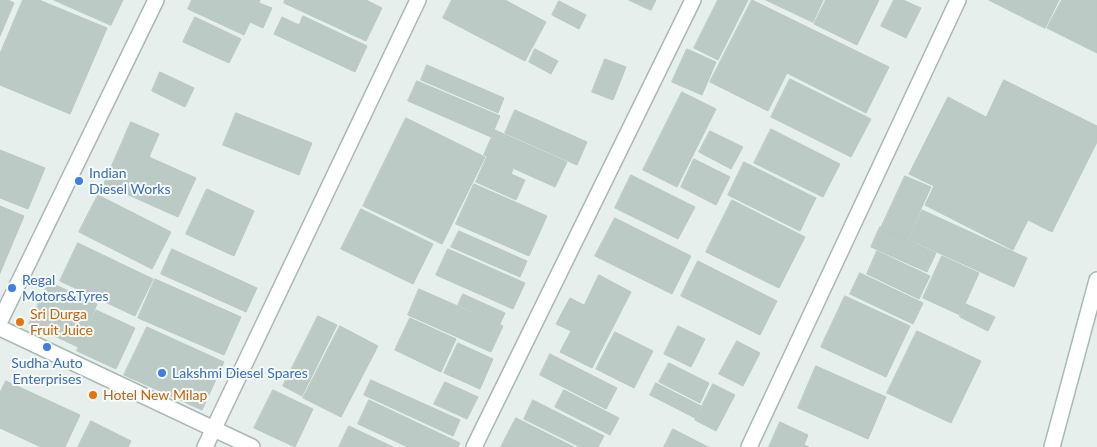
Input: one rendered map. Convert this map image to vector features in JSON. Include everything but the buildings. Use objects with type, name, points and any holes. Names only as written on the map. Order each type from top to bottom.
[{"type":"street","points":[[0,321],[156,0]]},
{"type":"street","points":[[205,447],[418,0]]},
{"type":"street","points":[[474,447],[693,0]]},
{"type":"street","points":[[749,447],[958,0]]},
{"type":"street","points":[[1052,447],[1097,280]]},
{"type":"street","points":[[0,328],[252,447]]},
{"type":"place","name":"Indian Diesel Works","points":[[79,181]]},
{"type":"place","name":"Regal Motors&Tyres","points":[[12,288]]},
{"type":"place","name":"Sri Durga Fruit Juice","points":[[20,322]]},
{"type":"place","name":"Sudha Auto Enterprises","points":[[47,347]]},
{"type":"place","name":"Lakshmi Diesel Spares","points":[[162,373]]},
{"type":"place","name":"Hotel New Milap","points":[[93,395]]}]
